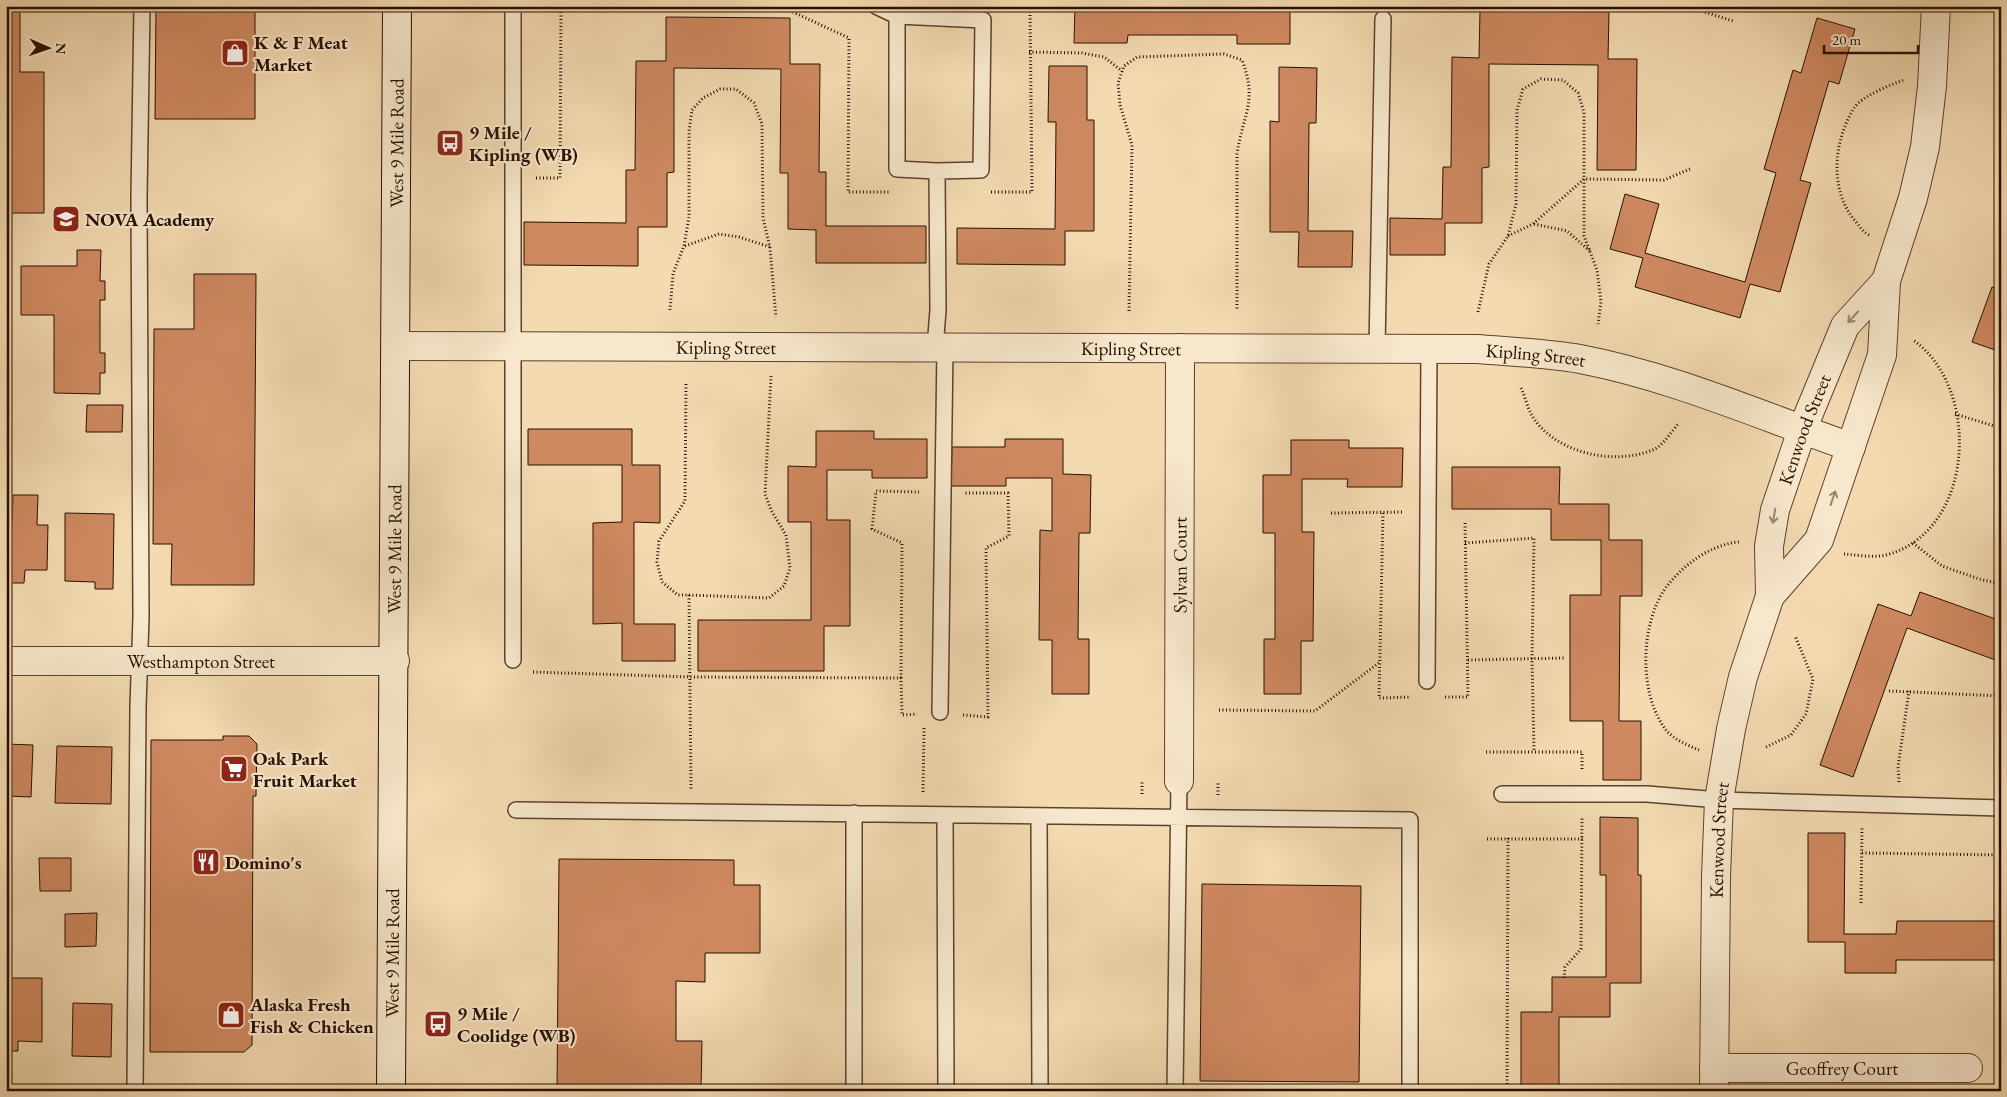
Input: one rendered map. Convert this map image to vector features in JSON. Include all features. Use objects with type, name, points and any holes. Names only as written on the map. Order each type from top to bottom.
[{"type":"street","name":"West 9 Mile Road","points":[[391,1091],[395,661],[397,6]]},
{"type":"street","name":"Kenwood Street","points":[[1770,596],[1819,540],[1882,355],[1886,281],[1925,147],[1933,72],[1936,6]]},
{"type":"street","name":"Kenwood Street","points":[[1714,1079],[1719,800],[1743,677],[1770,596],[1769,546],[1774,510],[1802,430],[1845,326],[1886,281]]},
{"type":"street","name":"Kipling Street","points":[[396,346],[1478,350],[1579,359],[1686,387],[1851,447]]},
{"type":"street","name":"Sylvan Court","points":[[1179,781],[1180,348]]},
{"type":"street","name":"Westhampton Street","points":[[6,661],[395,661]]},
{"type":"street","name":"Geoffrey Court","points":[[1714,1079],[1968,1068]]},
{"type":"lane","points":[[135,1091],[140,661],[139,197],[142,6]]},
{"type":"lane","points":[[513,660],[514,6]]},
{"type":"lane","points":[[876,6],[897,16],[983,20],[981,170],[936,171],[897,169],[897,16]]},
{"type":"lane","points":[[1377,349],[1383,19]]},
{"type":"lane","points":[[936,171],[940,348],[940,712]]},
{"type":"lane","points":[[1427,681],[1429,349]]},
{"type":"lane","points":[[1175,1091],[1179,781]]},
{"type":"lane","points":[[1502,794],[1647,794],[1719,800],[2001,808]]},
{"type":"lane","points":[[516,810],[1410,820],[1410,1091]]},
{"type":"lane","points":[[854,813],[854,1091]]},
{"type":"lane","points":[[945,814],[946,1091]]},
{"type":"lane","points":[[1039,816],[1040,1091]]},
{"type":"path","points":[[513,179],[560,178],[561,7],[564,6]]},
{"type":"path","points":[[1030,6],[1029,52],[1082,53],[1104,57],[1122,71]]},
{"type":"path","points":[[1685,6],[1733,21]]},
{"type":"path","points":[[1129,311],[1132,144],[1120,105],[1118,83],[1122,71],[1124,66],[1137,57],[1224,54],[1242,60],[1250,80],[1250,105],[1240,134],[1236,154],[1237,311]]},
{"type":"path","points":[[1897,248],[1865,233],[1847,212],[1837,185],[1836,162],[1842,135],[1855,106],[1873,94],[1896,83],[1933,72]]},
{"type":"path","points":[[1478,312],[1490,264],[1508,236],[1516,204],[1517,110],[1522,89],[1541,79],[1563,80],[1578,92],[1584,112],[1584,236],[1597,270],[1601,302],[1598,324]]},
{"type":"path","points":[[670,310],[673,274],[684,246],[689,217],[689,131],[692,110],[702,98],[720,89],[736,89],[754,102],[762,124],[763,218],[770,248],[776,310],[765,494],[771,510],[786,536],[790,568],[784,586],[769,598],[678,595],[662,582],[657,562],[659,541],[685,501],[686,384]]},
{"type":"path","points":[[1508,236],[1533,224],[1584,179],[1664,180],[1690,169]]},
{"type":"path","points":[[1533,224],[1567,231],[1590,251]]},
{"type":"path","points":[[684,246],[718,234],[739,237],[770,248]]},
{"type":"path","points":[[1838,553],[1885,555],[1913,543],[1935,522],[1952,493],[1958,469],[1959,447],[1951,387],[1934,358],[1908,337]]},
{"type":"path","points":[[1522,388],[1532,414],[1545,430],[1578,452],[1608,458],[1656,449],[1678,424]]},
{"type":"path","points":[[1955,414],[2001,428]]},
{"type":"path","points":[[1331,513],[1406,512]]},
{"type":"path","points":[[1465,543],[1534,538],[1532,659],[1534,752]]},
{"type":"path","points":[[1706,753],[1690,746],[1667,731],[1654,710],[1646,686],[1646,656],[1651,622],[1666,587],[1698,556],[1738,541],[1747,543]]},
{"type":"path","points":[[1913,543],[1942,566],[1979,579],[2001,584]]},
{"type":"path","points":[[689,596],[692,677],[691,811]]},
{"type":"path","points":[[1766,747],[1791,735],[1806,714],[1813,679],[1795,636]]},
{"type":"path","points":[[1467,660],[1564,658]]},
{"type":"path","points":[[513,660],[536,674],[901,678],[902,716],[924,714]]},
{"type":"path","points":[[1219,710],[1315,711],[1380,662]]},
{"type":"path","points":[[1889,691],[2001,696]]},
{"type":"path","points":[[1899,784],[1898,767],[1909,691]]},
{"type":"path","points":[[922,814],[924,723]]},
{"type":"path","points":[[1486,752],[1582,752],[1582,776]]},
{"type":"path","points":[[1564,978],[1564,967],[1581,949],[1582,810]]},
{"type":"path","points":[[1861,903],[1862,818]]},
{"type":"path","points":[[1507,1091],[1508,838]]},
{"type":"path","points":[[1486,839],[1582,839]]},
{"type":"path","points":[[1862,854],[2001,855]]},
{"type":"building","points":[[6,6],[20,6],[20,72],[44,72],[44,213],[6,213]]},
{"type":"building","points":[[156,6],[255,6],[255,119],[155,119]]},
{"type":"building","points":[[1075,6],[1290,6],[1290,44],[1237,44],[1237,35],[1128,35],[1127,43],[1074,43]]},
{"type":"building","points":[[1480,11],[1609,12],[1608,59],[1637,59],[1636,170],[1597,170],[1598,65],[1489,64],[1489,167],[1482,168],[1482,223],[1445,223],[1445,255],[1390,255],[1390,218],[1442,219],[1443,167],[1451,167],[1452,57],[1479,58]]},
{"type":"building","points":[[666,17],[790,18],[790,64],[820,64],[819,172],[826,172],[826,226],[926,226],[926,263],[816,263],[816,230],[788,229],[788,173],[780,173],[781,69],[674,68],[674,172],[667,173],[667,227],[638,227],[638,266],[524,265],[524,222],[626,223],[626,170],[635,170],[636,61],[666,61]]},
{"type":"building","points":[[1817,18],[1855,29],[1839,84],[1829,81],[1800,180],[1811,183],[1780,292],[1750,284],[1740,318],[1635,287],[1643,258],[1610,249],[1625,194],[1659,204],[1645,253],[1745,282],[1776,173],[1764,169],[1793,70],[1801,73]]},
{"type":"building","points":[[1049,66],[1087,66],[1087,120],[1094,120],[1094,231],[1065,231],[1065,265],[957,264],[957,228],[1055,229],[1056,122],[1048,122]]},
{"type":"building","points":[[1279,67],[1317,68],[1316,123],[1309,123],[1308,231],[1353,231],[1352,267],[1298,267],[1299,232],[1270,232],[1270,121],[1279,122]]},
{"type":"building","points":[[2000,137],[2001,137],[2001,221]]},
{"type":"building","points":[[77,250],[101,250],[100,281],[105,281],[105,300],[100,300],[100,353],[105,353],[105,373],[100,373],[100,394],[54,393],[54,315],[21,315],[21,266],[77,266]]},
{"type":"building","points":[[194,274],[256,274],[254,585],[171,585],[172,544],[153,544],[154,329],[194,329]]},
{"type":"building","points":[[1992,287],[2001,290],[2001,352],[1972,342]]},
{"type":"building","points":[[2001,366],[2001,385],[1995,383]]},
{"type":"building","points":[[87,405],[123,405],[122,432],[86,432]]},
{"type":"building","points":[[528,429],[632,429],[632,465],[660,465],[660,523],[634,522],[634,624],[675,624],[675,661],[622,661],[622,623],[593,624],[593,523],[622,522],[622,465],[528,465]]},
{"type":"building","points":[[816,431],[874,431],[874,439],[927,439],[927,478],[872,478],[872,470],[827,470],[827,520],[850,520],[850,626],[824,626],[824,671],[698,671],[698,620],[811,620],[811,522],[788,522],[788,466],[816,467]]},
{"type":"building","points":[[1005,439],[1063,439],[1063,474],[1091,475],[1090,533],[1079,533],[1078,639],[1089,639],[1089,694],[1052,694],[1052,640],[1039,640],[1040,530],[1052,531],[1052,478],[1006,478],[1006,486],[951,486],[952,447],[1005,447]]},
{"type":"building","points":[[1291,440],[1349,440],[1349,448],[1403,448],[1402,487],[1347,487],[1348,479],[1302,479],[1302,532],[1314,532],[1313,641],[1301,641],[1301,694],[1264,694],[1264,639],[1275,639],[1275,533],[1263,533],[1263,475],[1291,475]]},
{"type":"building","points":[[1452,467],[1560,467],[1559,504],[1609,504],[1609,540],[1642,540],[1642,596],[1620,596],[1619,721],[1641,721],[1641,780],[1603,780],[1603,721],[1570,721],[1570,595],[1601,595],[1601,540],[1551,540],[1551,509],[1452,509]]},
{"type":"building","points":[[13,495],[38,495],[37,525],[48,525],[47,570],[25,570],[24,583],[6,583],[6,526],[12,526]]},
{"type":"building","points":[[65,513],[114,514],[113,589],[95,589],[95,582],[65,581]]},
{"type":"building","points":[[1920,592],[2001,621],[2001,662],[1907,628],[1853,777],[1820,765],[1878,604],[1911,616]]},
{"type":"building","points":[[223,736],[249,736],[257,744],[256,796],[253,796],[252,1045],[244,1052],[150,1052],[151,740],[223,740]]},
{"type":"building","points":[[6,744],[33,745],[31,797],[6,796]]},
{"type":"building","points":[[57,746],[112,747],[111,804],[55,803]]},
{"type":"building","points":[[1600,817],[1638,818],[1638,875],[1641,875],[1641,983],[1610,983],[1610,1017],[1559,1017],[1559,1091],[1521,1091],[1521,1012],[1552,1012],[1552,977],[1606,977],[1606,875],[1600,875]]},
{"type":"building","points":[[1808,833],[1845,833],[1844,934],[1896,934],[1897,921],[2001,921],[2001,960],[1896,960],[1896,973],[1845,973],[1845,942],[1808,942]]},
{"type":"building","points":[[39,858],[71,858],[71,891],[40,891]]},
{"type":"building","points":[[559,859],[734,860],[734,885],[760,885],[760,953],[705,953],[705,982],[676,981],[676,1041],[702,1041],[701,1091],[557,1091]]},
{"type":"building","points":[[1202,884],[1361,886],[1359,1082],[1200,1081]]},
{"type":"building","points":[[97,913],[96,946],[65,947],[65,914]]},
{"type":"building","points":[[8,978],[42,978],[42,1042],[18,1041],[18,1051],[6,1051]]},
{"type":"building","points":[[73,1003],[112,1004],[111,1057],[72,1056]]},
{"type":"place","name":"K & F Meat Market","points":[[235,53]]},
{"type":"place","name":"9 Mile / Kipling (WB)","points":[[450,143]]},
{"type":"place","name":"NOVA Academy","points":[[66,219]]},
{"type":"place","name":"Oak Park Fruit Market","points":[[234,769]]},
{"type":"place","name":"Domino's","points":[[206,862]]},
{"type":"place","name":"Alaska Fresh Fish & Chicken","points":[[231,1015]]},
{"type":"place","name":"9 Mile / Coolidge (WB)","points":[[438,1024]]}]
